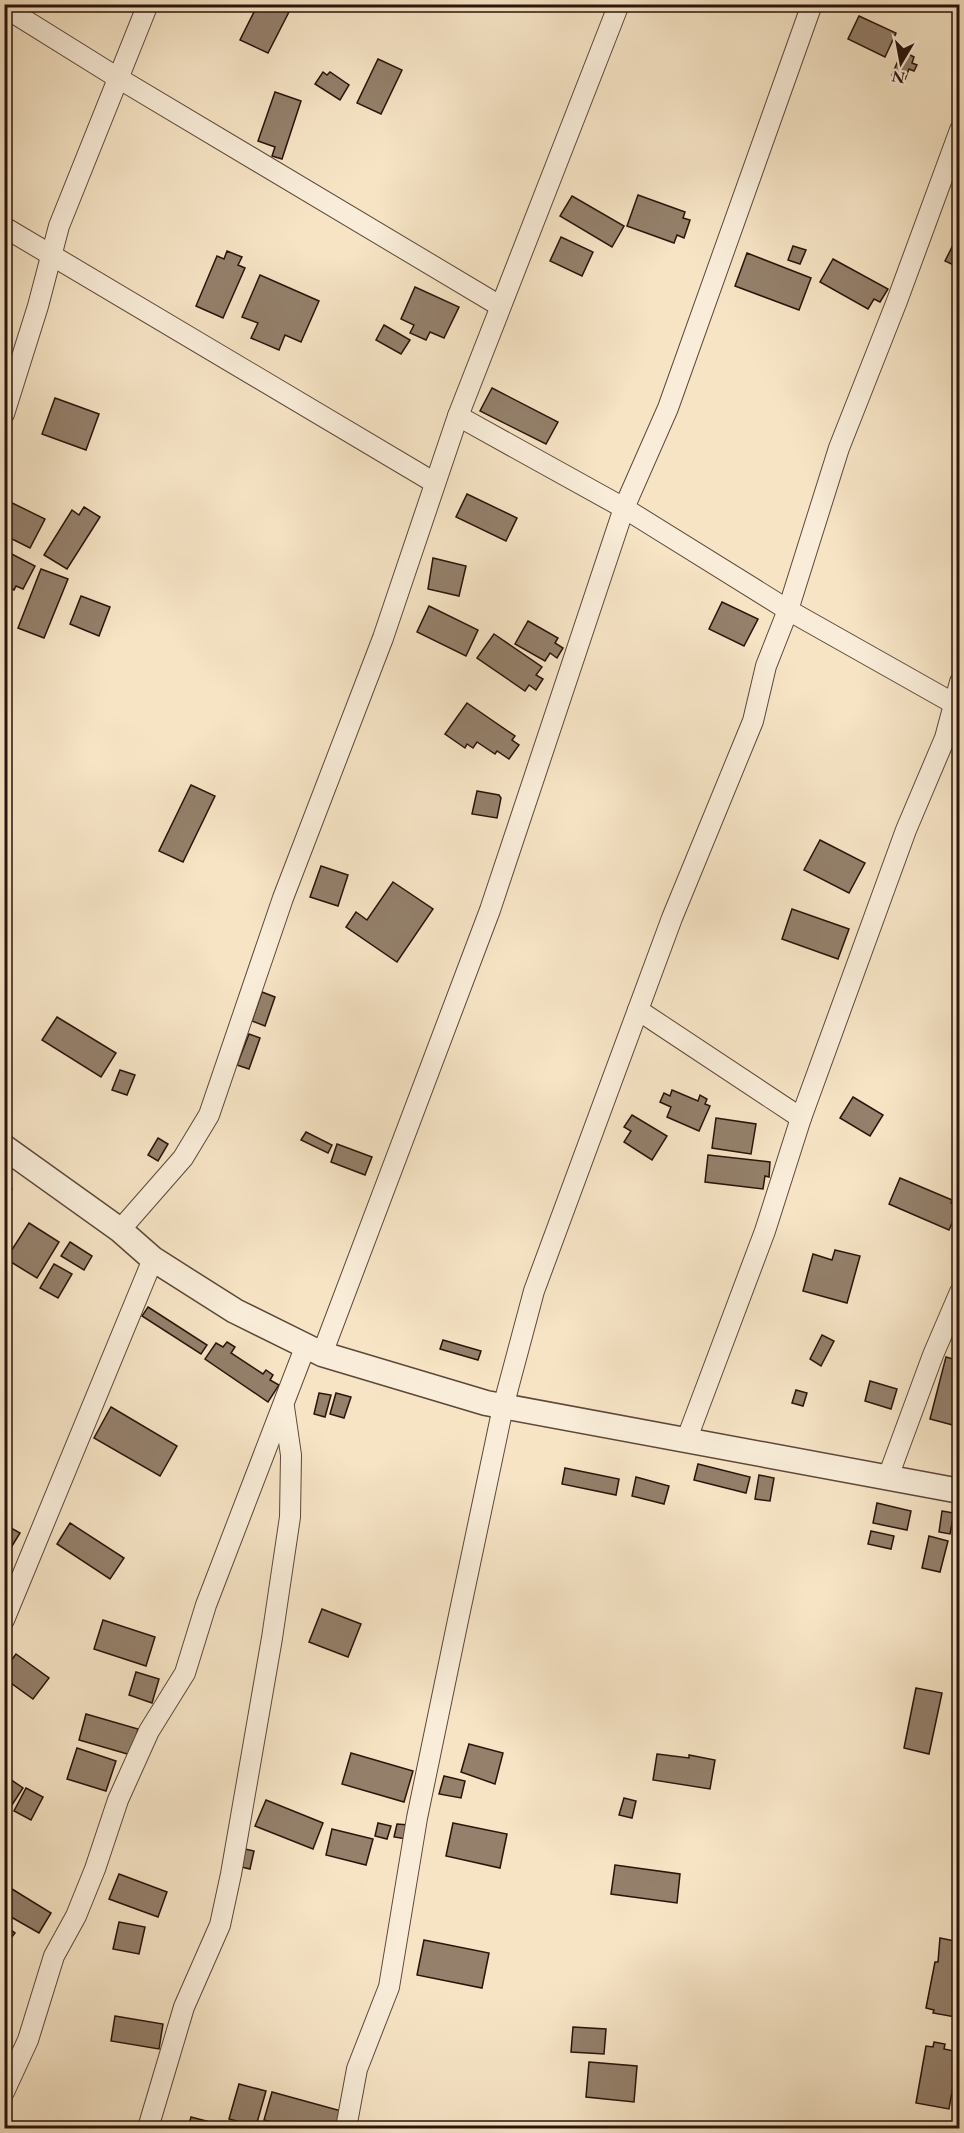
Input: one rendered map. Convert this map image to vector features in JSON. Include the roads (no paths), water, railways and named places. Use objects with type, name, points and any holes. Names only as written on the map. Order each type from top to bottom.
[{"type":"street","points":[[4,414],[80,171],[148,4]]},
{"type":"street","points":[[120,1230],[183,1158],[209,1115],[283,897],[382,638],[458,416],[619,4]]},
{"type":"street","points":[[4,2092],[28,2040],[54,1956],[76,1916],[118,1800],[149,1731],[185,1673],[206,1605],[284,1406],[314,1349],[490,910],[624,508],[668,408],[812,4]]},
{"type":"street","points":[[4,7],[118,78],[500,306]]},
{"type":"street","points":[[346,2128],[357,2069],[389,1987],[417,1818],[503,1407],[534,1291],[672,918],[753,721],[766,666],[788,610],[839,448],[897,301],[960,130]]},
{"type":"street","points":[[4,227],[435,483]]},
{"type":"street","points":[[458,416],[624,508],[788,610],[957,705]]},
{"type":"street","points":[[686,1441],[765,1231],[801,1118],[906,830],[957,705],[960,682]]},
{"type":"street","points":[[638,1010],[801,1118]]},
{"type":"street","points":[[7,1154],[120,1230],[153,1259],[235,1311],[314,1349],[503,1407],[960,1491]]},
{"type":"street","points":[[4,1620],[153,1259]]},
{"type":"street","points":[[888,1477],[933,1355],[960,1292]]},
{"type":"street","points":[[148,2128],[184,2007],[220,1925],[231,1874],[272,1638],[290,1517],[291,1455],[284,1406]]}]
